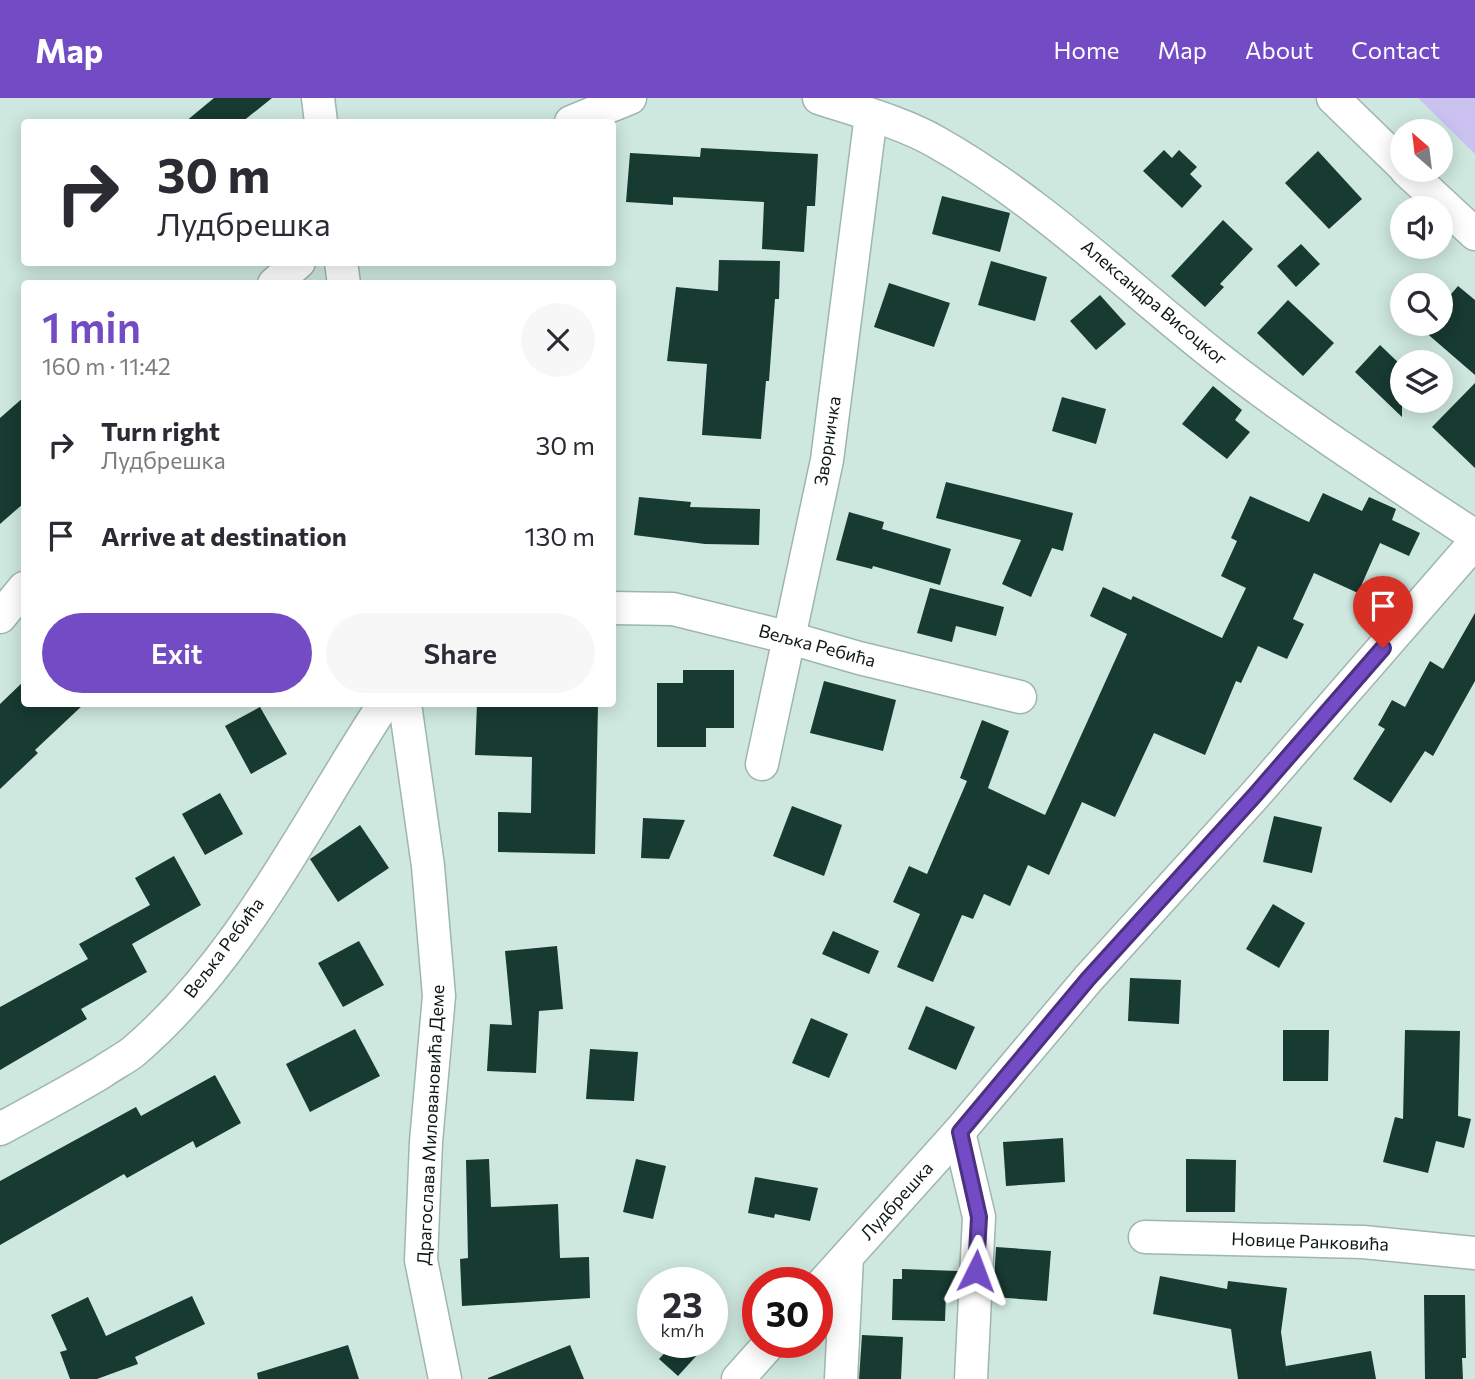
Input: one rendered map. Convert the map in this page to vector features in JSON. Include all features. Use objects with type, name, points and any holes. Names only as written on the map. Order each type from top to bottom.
[{"type":"street","points":[[318,98],[321,119]]},
{"type":"street","points":[[578,119],[630,98]]},
{"type":"street","name":"Александра Висоцког","points":[[819,98],[871,115],[936,142],[1003,185],[1076,237],[1214,355],[1334,443],[1475,536]]},
{"type":"street","points":[[1333,98],[1390,153]]},
{"type":"street","name":"Зворничка","points":[[762,764],[827,460],[871,115]]},
{"type":"street","points":[[1419,182],[1475,234]]},
{"type":"street","points":[[279,280],[294,266]]},
{"type":"street","name":"Лудбрешка","points":[[833,1272],[960,1132],[1088,979],[1255,795],[1475,542]]},
{"type":"street","points":[[0,617],[21,592]]},
{"type":"street","name":"Вељка Ребића","points":[[616,608],[674,609],[1020,697]]},
{"type":"street","name":"Вељка Ребића","points":[[0,1129],[68,1093],[132,1053],[189,998],[244,926],[382,707]]},
{"type":"street","name":"Драгослава Миловановића Деме","points":[[405,707],[428,866],[439,996],[426,1142],[421,1260],[445,1379]]},
{"type":"street","points":[[960,1132],[979,1217],[971,1379]]},
{"type":"street","name":"Новице Ранковића","points":[[1145,1237],[1363,1242],[1475,1253]]},
{"type":"street","points":[[841,1379],[847,1257]]},
{"type":"street","points":[[738,1379],[757,1358]]},
{"type":"shaded area","points":[[1418,98],[1475,98],[1475,154],[1453,132],[1453,119],[1439,119]]},
{"type":"building","points":[[214,98],[272,98],[246,119],[189,119]]},
{"type":"building","points":[[701,148],[818,154],[815,206],[807,206],[804,252],[762,249],[764,202],[673,197],[673,205],[626,202],[630,153],[700,157]]},
{"type":"building","points":[[1164,150],[1172,158],[1179,150],[1197,167],[1190,174],[1202,186],[1182,208],[1143,171]]},
{"type":"building","points":[[1318,151],[1362,199],[1329,229],[1285,183]]},
{"type":"building","points":[[942,196],[1010,213],[1000,252],[932,234]]},
{"type":"building","points":[[1223,220],[1253,249],[1220,284],[1224,287],[1205,307],[1171,276]]},
{"type":"building","points":[[1301,244],[1320,264],[1296,287],[1277,266]]},
{"type":"building","points":[[719,260],[780,261],[779,299],[775,299],[769,381],[766,381],[761,439],[702,435],[707,364],[667,361],[676,287],[718,291]]},
{"type":"building","points":[[991,261],[1047,277],[1035,321],[978,305]]},
{"type":"building","points":[[889,283],[950,303],[934,347],[874,327]]},
{"type":"building","points":[[1458,286],[1475,300],[1475,375],[1453,356],[1453,350],[1446,350],[1430,336],[1453,336],[1453,292]]},
{"type":"building","points":[[1100,295],[1126,324],[1096,350],[1070,321]]},
{"type":"building","points":[[1288,300],[1334,343],[1303,376],[1257,333]]},
{"type":"building","points":[[1380,345],[1390,355],[1390,406],[1355,372]]},
{"type":"building","points":[[1475,383],[1475,468],[1432,427],[1446,413],[1453,413],[1453,406]]},
{"type":"building","points":[[1213,386],[1242,410],[1235,420],[1250,432],[1227,459],[1182,424]]},
{"type":"building","points":[[1062,397],[1106,409],[1096,444],[1052,431]]},
{"type":"building","points":[[21,400],[21,506],[0,524],[0,418]]},
{"type":"building","points":[[946,482],[1073,513],[1063,551],[1052,548],[1031,597],[1002,584],[1021,540],[936,518]]},
{"type":"building","points":[[1323,493],[1362,511],[1369,497],[1396,509],[1392,520],[1420,533],[1409,556],[1380,543],[1358,593],[1314,573],[1293,619],[1304,624],[1287,659],[1258,646],[1241,683],[1236,681],[1205,755],[1154,733],[1115,817],[1082,802],[1049,875],[1028,865],[1010,906],[984,894],[973,919],[962,915],[933,982],[897,967],[920,914],[893,902],[909,866],[927,874],[967,781],[960,778],[982,720],[1009,731],[988,788],[1045,815],[1127,634],[1090,616],[1103,587],[1131,600],[1133,596],[1222,638],[1246,588],[1221,576],[1237,541],[1231,538],[1250,496],[1309,522]]},
{"type":"building","points":[[639,497],[691,502],[690,507],[760,509],[759,545],[705,544],[634,535]]},
{"type":"building","points":[[849,512],[884,522],[882,529],[951,549],[940,585],[873,566],[872,569],[836,560]]},
{"type":"building","points":[[930,588],[1004,607],[996,636],[956,626],[952,642],[917,633]]},
{"type":"building","points":[[1475,613],[1475,681],[1433,756],[1425,751],[1391,803],[1353,779],[1385,729],[1378,725],[1392,700],[1405,707],[1430,661],[1443,669]]},
{"type":"building","points":[[683,670],[734,670],[734,728],[706,728],[706,747],[657,747],[657,683],[683,683]]},
{"type":"building","points":[[824,681],[896,700],[883,751],[810,733]]},
{"type":"building","points":[[21,684],[21,707],[81,707],[35,750],[38,753],[0,789],[0,704]]},
{"type":"building","points":[[260,707],[287,754],[251,774],[225,726]]},
{"type":"building","points":[[477,707],[598,707],[595,854],[498,852],[498,812],[531,813],[532,757],[475,755]]},
{"type":"building","points":[[220,793],[243,834],[205,855],[182,814]]},
{"type":"building","points":[[792,806],[842,825],[824,876],[773,856]]},
{"type":"building","points":[[1274,816],[1322,827],[1312,873],[1263,862]]},
{"type":"building","points":[[643,818],[685,820],[669,859],[641,858]]},
{"type":"building","points":[[360,825],[389,868],[338,902],[310,859]]},
{"type":"building","points":[[174,856],[201,905],[132,944],[147,972],[81,1009],[87,1019],[0,1070],[0,1007],[88,959],[79,944],[150,905],[135,878]]},
{"type":"building","points":[[1273,904],[1305,923],[1279,968],[1246,949]]},
{"type":"building","points":[[833,931],[879,951],[869,974],[822,954]]},
{"type":"building","points":[[359,941],[384,985],[343,1007],[318,963]]},
{"type":"building","points":[[557,946],[563,1009],[539,1011],[536,1073],[487,1071],[490,1024],[512,1025],[505,951]]},
{"type":"building","points":[[1130,978],[1181,980],[1179,1024],[1128,1021]]},
{"type":"building","points":[[926,1006],[975,1027],[956,1070],[908,1049]]},
{"type":"building","points":[[811,1018],[848,1034],[829,1078],[792,1063]]},
{"type":"building","points":[[355,1029],[380,1076],[310,1112],[286,1064]]},
{"type":"building","points":[[1283,1030],[1329,1030],[1328,1081],[1283,1081]]},
{"type":"building","points":[[1405,1030],[1460,1031],[1458,1116],[1471,1119],[1464,1148],[1436,1141],[1428,1173],[1383,1162],[1395,1117],[1403,1119]]},
{"type":"building","points":[[590,1049],[638,1052],[634,1101],[586,1099]]},
{"type":"building","points":[[215,1075],[241,1123],[196,1148],[193,1141],[127,1178],[124,1174],[0,1245],[0,1181],[136,1107],[141,1116]]},
{"type":"building","points":[[1063,1138],[1065,1182],[1006,1186],[1003,1142]]},
{"type":"building","points":[[489,1159],[491,1207],[558,1204],[560,1258],[589,1257],[590,1298],[462,1306],[460,1259],[468,1258],[466,1160]]},
{"type":"building","points":[[636,1159],[666,1166],[653,1219],[623,1212]]},
{"type":"building","points":[[1186,1159],[1236,1160],[1235,1212],[1186,1212]]},
{"type":"building","points":[[755,1177],[818,1188],[810,1221],[775,1214],[774,1218],[748,1213]]},
{"type":"building","points":[[996,1247],[1051,1251],[1047,1301],[993,1297]]},
{"type":"building","points":[[902,1269],[958,1271],[957,1295],[946,1294],[945,1321],[892,1320],[893,1279],[902,1279]]},
{"type":"building","points":[[1160,1276],[1227,1289],[1228,1281],[1287,1288],[1281,1332],[1287,1374],[1286,1366],[1371,1351],[1376,1379],[1238,1379],[1231,1329],[1153,1314]]},
{"type":"building","points":[[1424,1295],[1465,1295],[1466,1358],[1462,1358],[1463,1379],[1425,1379]]},
{"type":"building","points":[[192,1296],[205,1324],[135,1357],[138,1364],[97,1379],[70,1379],[60,1352],[67,1350],[51,1315],[88,1297],[106,1336]]},
{"type":"building","points":[[862,1335],[903,1337],[901,1379],[859,1379]]},
{"type":"building","points":[[348,1345],[359,1379],[258,1379],[257,1373]]},
{"type":"building","points":[[570,1345],[584,1379],[488,1379],[488,1378]]},
{"type":"building","points":[[660,1358],[694,1358],[678,1376]]},
{"type":"route","points":[[976,1271],[979,1217],[960,1132],[1088,979],[1255,795],[1383,648]]}]
